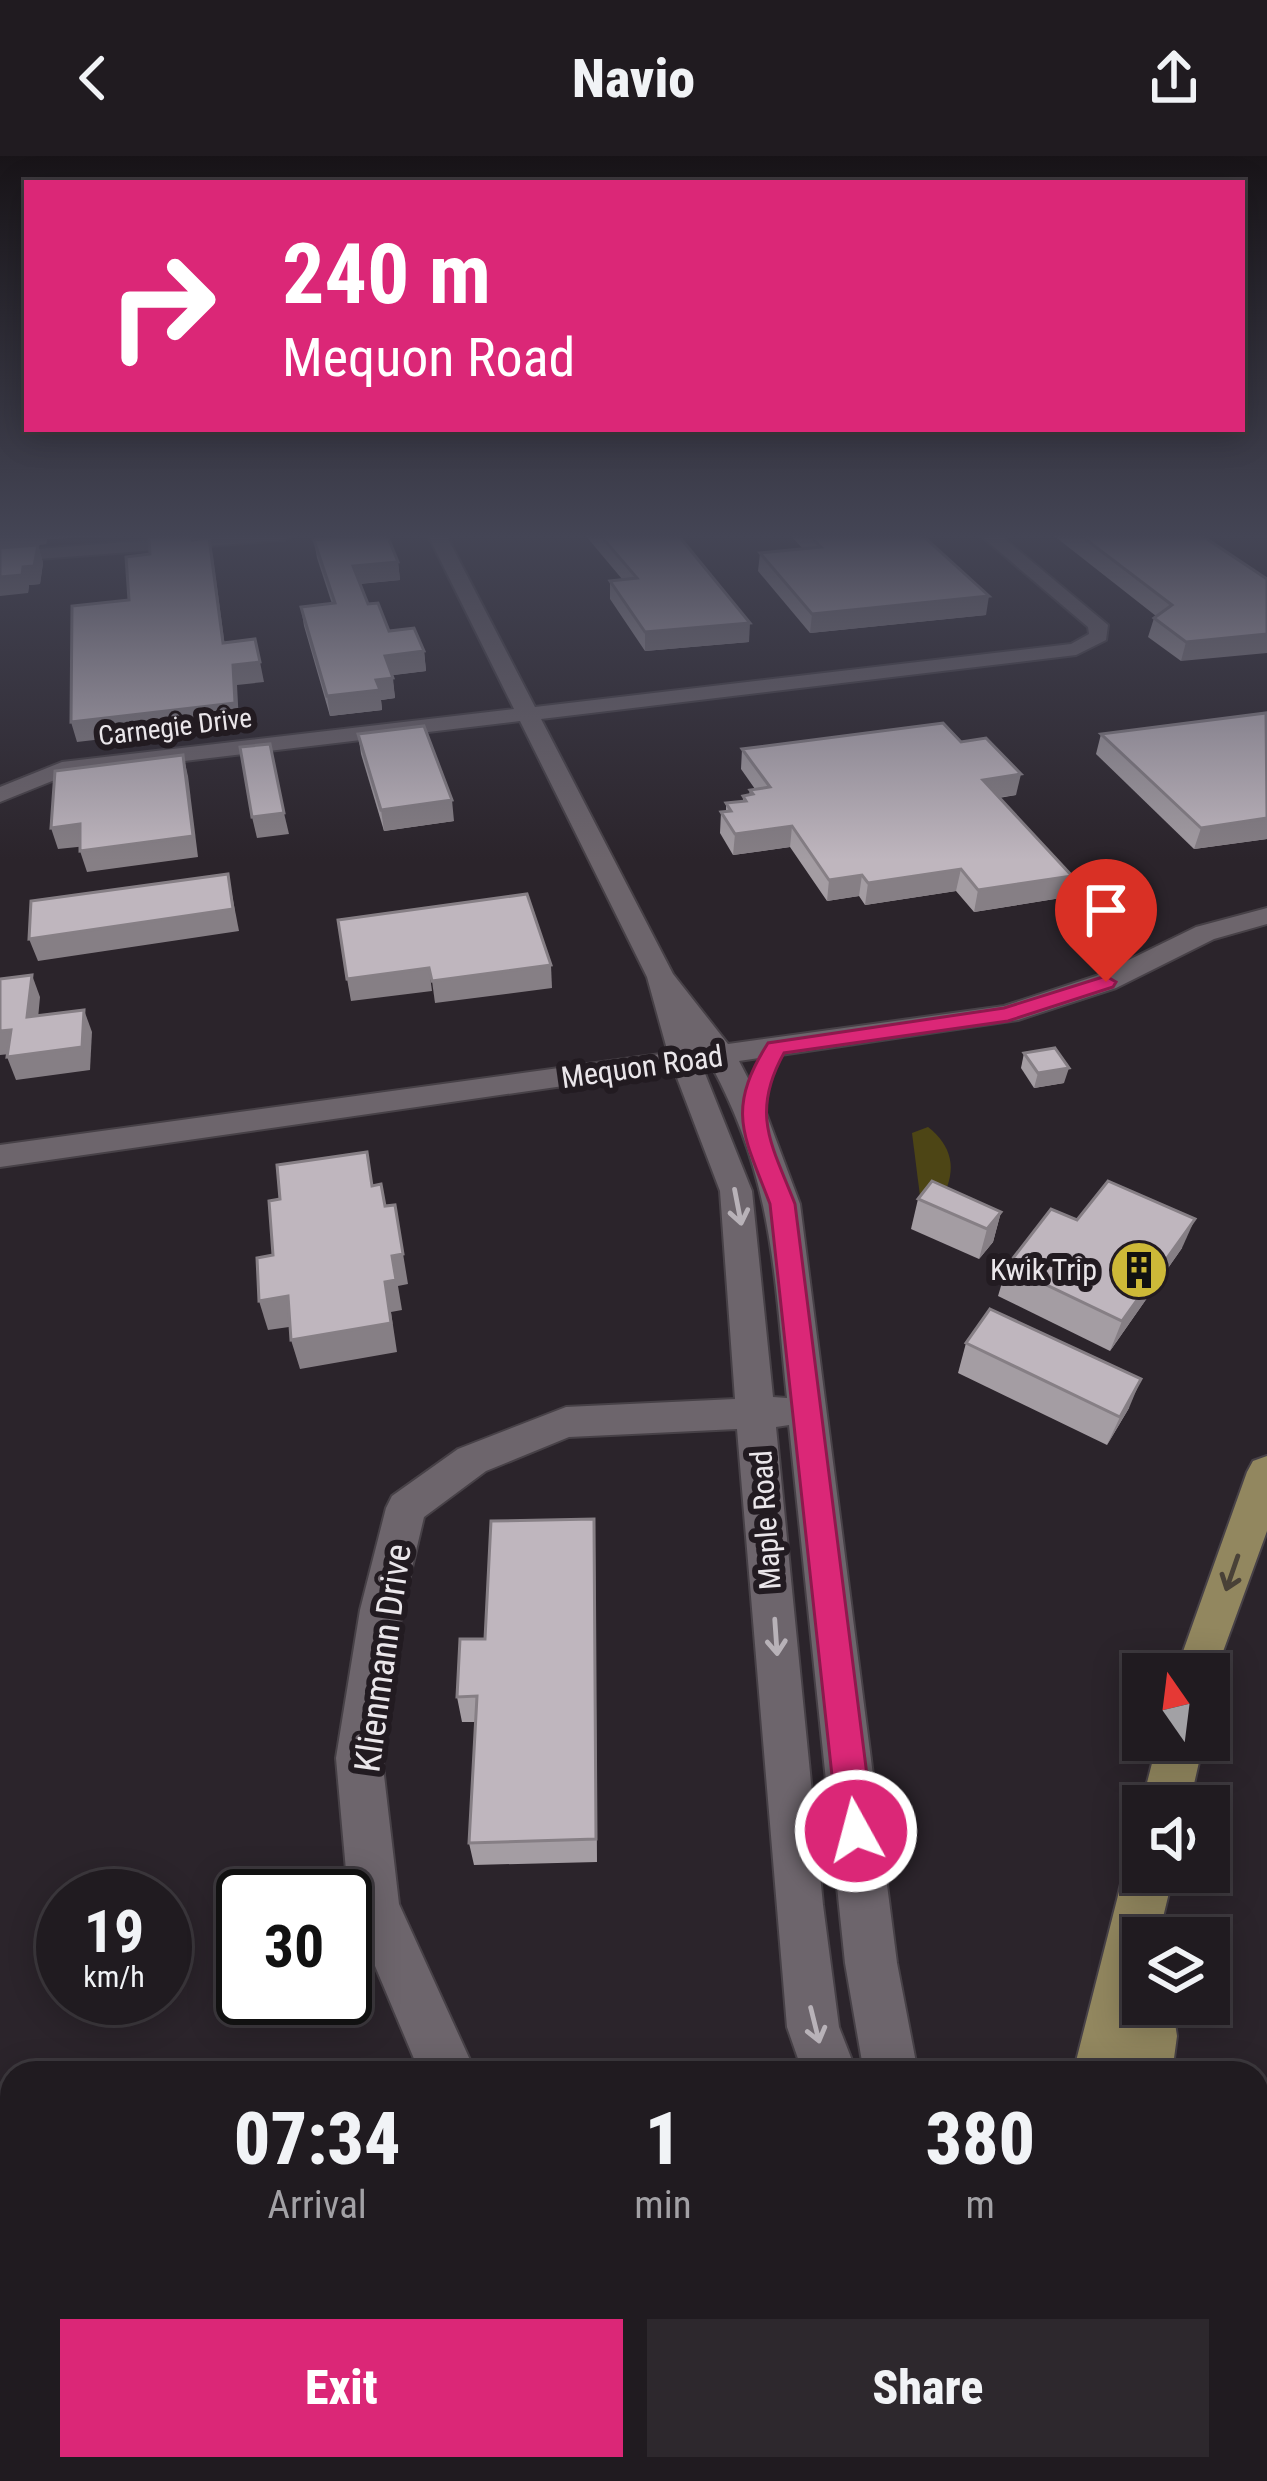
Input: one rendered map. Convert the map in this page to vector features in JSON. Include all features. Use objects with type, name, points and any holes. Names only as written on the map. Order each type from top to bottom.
[{"type":"main road","points":[[1205,1653],[1267,1472]]},
{"type":"main road","points":[[1103,2061],[1122,1984]]},
{"type":"main road","points":[[1146,2061],[1149,2025]]},
{"type":"street","name":"Maple Road","points":[[491,644],[662,977],[715,1042],[782,1204],[871,1963],[889,2061]]},
{"type":"street","name":"Carnegie Drive","points":[[0,795],[62,769],[1076,649],[1087,644]]},
{"type":"street","name":"Mequon Road","points":[[0,1156],[610,1071],[675,1086],[692,1078],[715,1042],[776,1048],[1008,1014],[1106,982],[1205,933],[1267,916]]},
{"type":"street","name":"Maple Road","points":[[662,977],[670,1014],[730,1170],[739,1208],[805,1964],[813,2027],[826,2061]]},
{"type":"street","points":[[610,1071],[670,1014]]},
{"type":"street","points":[[715,1042],[816,1042]]},
{"type":"street","points":[[751,1121],[760,1076],[776,1048]]},
{"type":"street","name":"Klienmann Drive","points":[[443,2061],[419,2017],[374,1904],[359,1758],[381,1610],[406,1508],[472,1460],[566,1422],[808,1411]]},
{"type":"shaded area","points":[[928,1127],[950,1158],[943,1196],[920,1196],[912,1133]]},
{"type":"building","points":[[72,644],[256,644],[260,662],[233,665],[235,703],[71,722]]},
{"type":"building","points":[[312,644],[421,644],[424,651],[385,656],[393,678],[376,680],[380,690],[327,696]]},
{"type":"building","points":[[1266,713],[1267,818],[1201,828],[1101,734]]},
{"type":"building","points":[[943,723],[961,742],[986,738],[1021,774],[983,780],[1072,876],[978,890],[961,869],[868,883],[862,875],[829,880],[792,826],[735,834],[721,812],[731,811],[726,803],[746,801],[743,796],[753,794],[750,790],[770,787],[742,749]]},
{"type":"building","points":[[424,726],[452,800],[381,810],[358,734]]},
{"type":"building","points":[[270,744],[284,813],[252,817],[240,747]]},
{"type":"building","points":[[183,755],[193,836],[80,851],[80,824],[51,828],[55,771]]},
{"type":"building","points":[[228,874],[233,909],[29,939],[31,901]]},
{"type":"building","points":[[527,894],[551,965],[432,981],[429,968],[347,979],[338,920]]},
{"type":"building","points":[[32,975],[27,1017],[84,1010],[82,1047],[7,1057],[11,1030],[0,1031],[0,979]]},
{"type":"building","points":[[1055,1048],[1069,1068],[1038,1073],[1024,1053]]},
{"type":"building","points":[[367,1152],[372,1186],[381,1184],[385,1206],[395,1205],[403,1254],[392,1256],[396,1280],[385,1282],[391,1323],[291,1340],[288,1296],[259,1301],[257,1258],[273,1255],[269,1201],[280,1199],[277,1165]]},
{"type":"building","points":[[932,1181],[1001,1212],[987,1229],[918,1199]]},
{"type":"building","points":[[1108,1181],[1195,1219],[1122,1321],[1007,1266],[1051,1209],[1077,1220]]},
{"type":"building","points":[[990,1309],[1141,1379],[1120,1417],[966,1343]]},
{"type":"building","points":[[594,1519],[596,1839],[469,1843],[477,1696],[457,1697],[460,1639],[485,1639],[491,1521]]},
{"type":"place","name":"Kwik Trip","points":[[1139,1270]]},
{"type":"route","points":[[856,1831],[782,1204],[751,1121],[760,1076],[776,1048],[1008,1014],[1106,982]]}]
